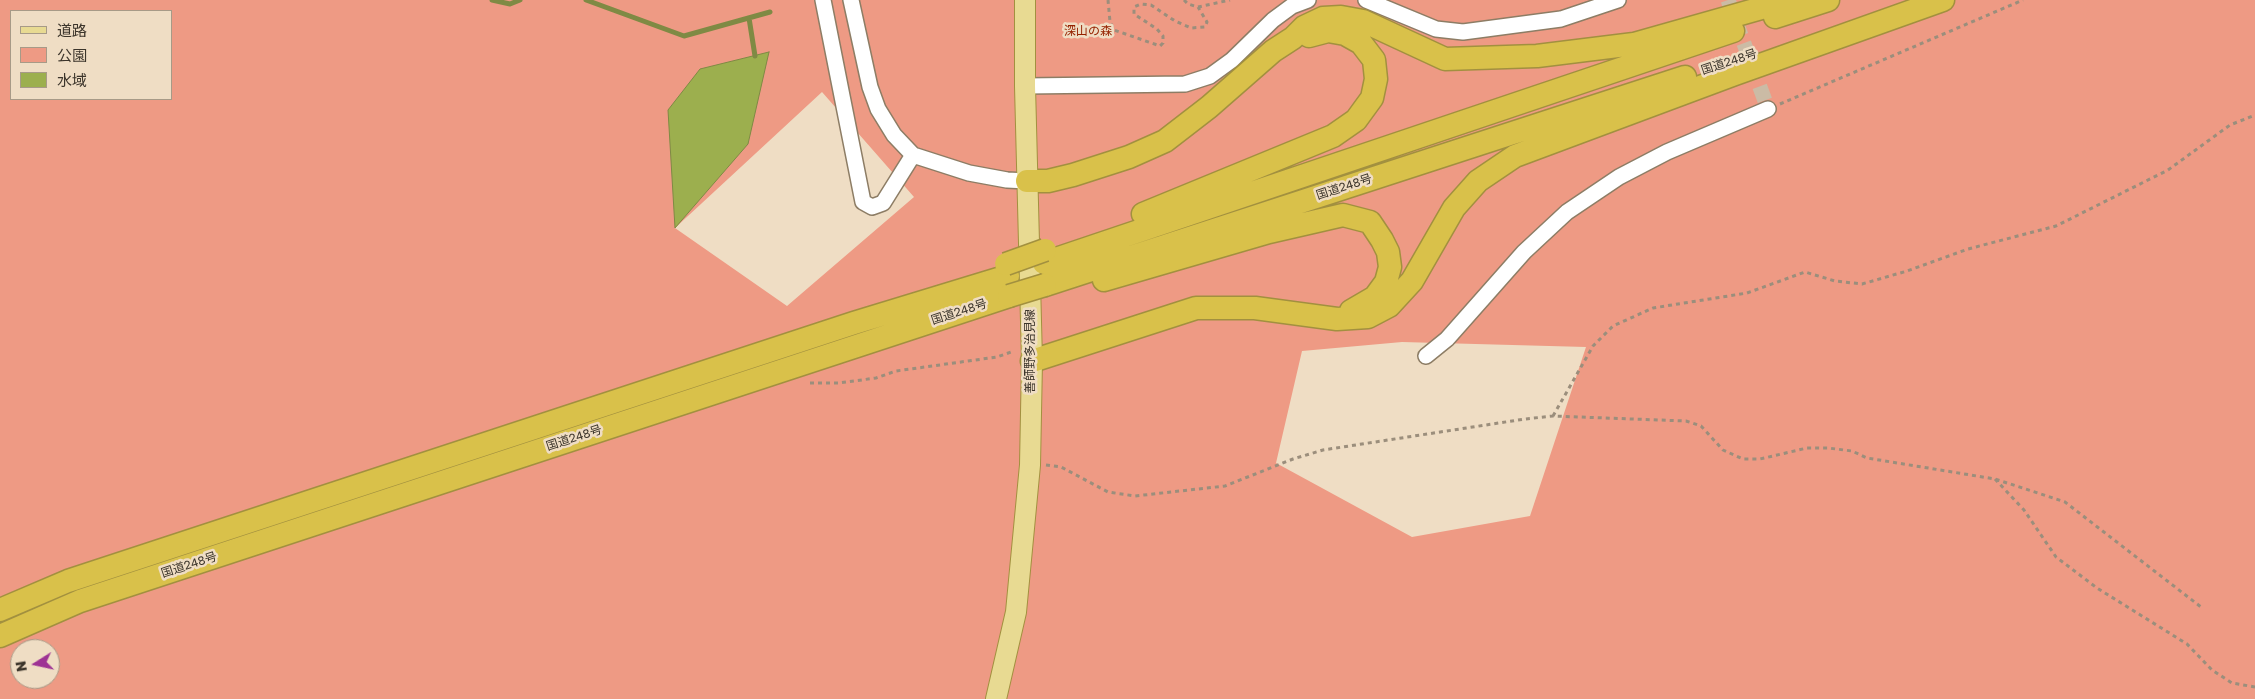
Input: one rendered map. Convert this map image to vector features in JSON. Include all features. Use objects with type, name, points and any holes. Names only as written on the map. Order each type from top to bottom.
[{"type":"highway","points":[[1027,181],[1048,180],[1073,175],[1130,156],[1165,141],[1209,107],[1273,52],[1294,38],[1304,27],[1323,18],[1341,17],[1364,22],[1445,58],[1537,56],[1634,44],[1790,0]]},
{"type":"highway","name":"国道248号","points":[[1047,270],[1828,0]]},
{"type":"highway","name":"国道248号","points":[[0,610],[68,581],[854,324],[1008,278],[1047,270],[1921,0]]},
{"type":"highway","points":[[1023,356],[1196,308],[1255,308],[1337,319],[1368,317],[1389,306],[1412,281],[1454,208],[1478,181],[1515,156],[1735,74],[1926,8],[1943,0]]},
{"type":"highway","points":[[1008,278],[1047,270],[1162,207],[1333,136],[1356,120],[1372,98],[1376,79],[1374,60],[1361,43],[1344,34],[1328,31],[1294,38]]},
{"type":"highway","points":[[1047,270],[1109,280],[1269,232],[1343,215],[1370,222],[1388,252],[1390,267],[1386,282],[1375,297],[1337,319]]},
{"type":"highway","name":"国道248号","points":[[0,636],[80,601],[1008,278]]},
{"type":"main road","name":"善師野多治見線","points":[[996,699],[1016,612],[1030,465],[1023,356],[1027,181],[1025,0]]},
{"type":"street","points":[[824,0],[863,202],[872,207],[883,203],[913,155]]},
{"type":"street","points":[[851,0],[870,86],[878,109],[894,135],[913,155],[970,172],[1007,180],[1027,181]]},
{"type":"street","points":[[1025,86],[1185,84],[1210,76],[1232,60],[1273,20],[1292,6],[1308,0]]},
{"type":"street","points":[[1366,0],[1436,29],[1463,32],[1561,19],[1618,0]]},
{"type":"street","points":[[1426,356],[1447,338],[1524,252],[1567,212],[1619,177],[1666,152],[1768,109]]},
{"type":"path","points":[[1108,0],[1110,22],[1114,30],[1160,46],[1163,43],[1163,36],[1157,28],[1134,14],[1134,7],[1142,4],[1151,5],[1191,28],[1205,26],[1207,22],[1198,7]]},
{"type":"path","points":[[1184,0],[1188,4],[1198,7],[1230,0]]},
{"type":"path","points":[[1768,109],[2023,0]]},
{"type":"path","points":[[1552,416],[1593,346],[1613,326],[1653,308],[1747,293],[1805,272],[1835,281],[1862,284],[1907,271],[1968,249],[2056,226],[2168,170],[2230,125],[2255,115]]},
{"type":"path","points":[[810,383],[839,383],[876,378],[896,371],[997,357],[1023,356]]},
{"type":"path","points":[[1030,465],[1061,467],[1108,492],[1135,496],[1225,486],[1293,459],[1323,450],[1552,416],[1686,421],[1701,426],[1724,450],[1743,459],[1760,459],[1807,448],[1852,451],[1867,458],[1995,478],[2065,502],[2201,607]]},
{"type":"path","points":[[1995,478],[2024,510],[2056,558],[2097,588],[2187,644],[2212,670],[2232,683],[2255,687]]},
{"type":"green space","name":"深山の森","points":[[0,0],[2255,0],[2255,699],[0,699]],"holes":[[[822,92],[914,197],[787,306],[675,228]],[[1402,342],[1586,347],[1530,516],[1412,537],[1276,463],[1302,351]]]},
{"type":"water","points":[[769,52],[748,144],[675,228],[668,110],[700,69]]},
{"type":"waterway","points":[[492,0],[510,4],[520,0]]},
{"type":"waterway","points":[[586,0],[684,36],[770,12]]},
{"type":"waterway","points":[[749,18],[755,56]]},
{"type":"tunnel","points":[[1728,0],[1768,109]]}]
